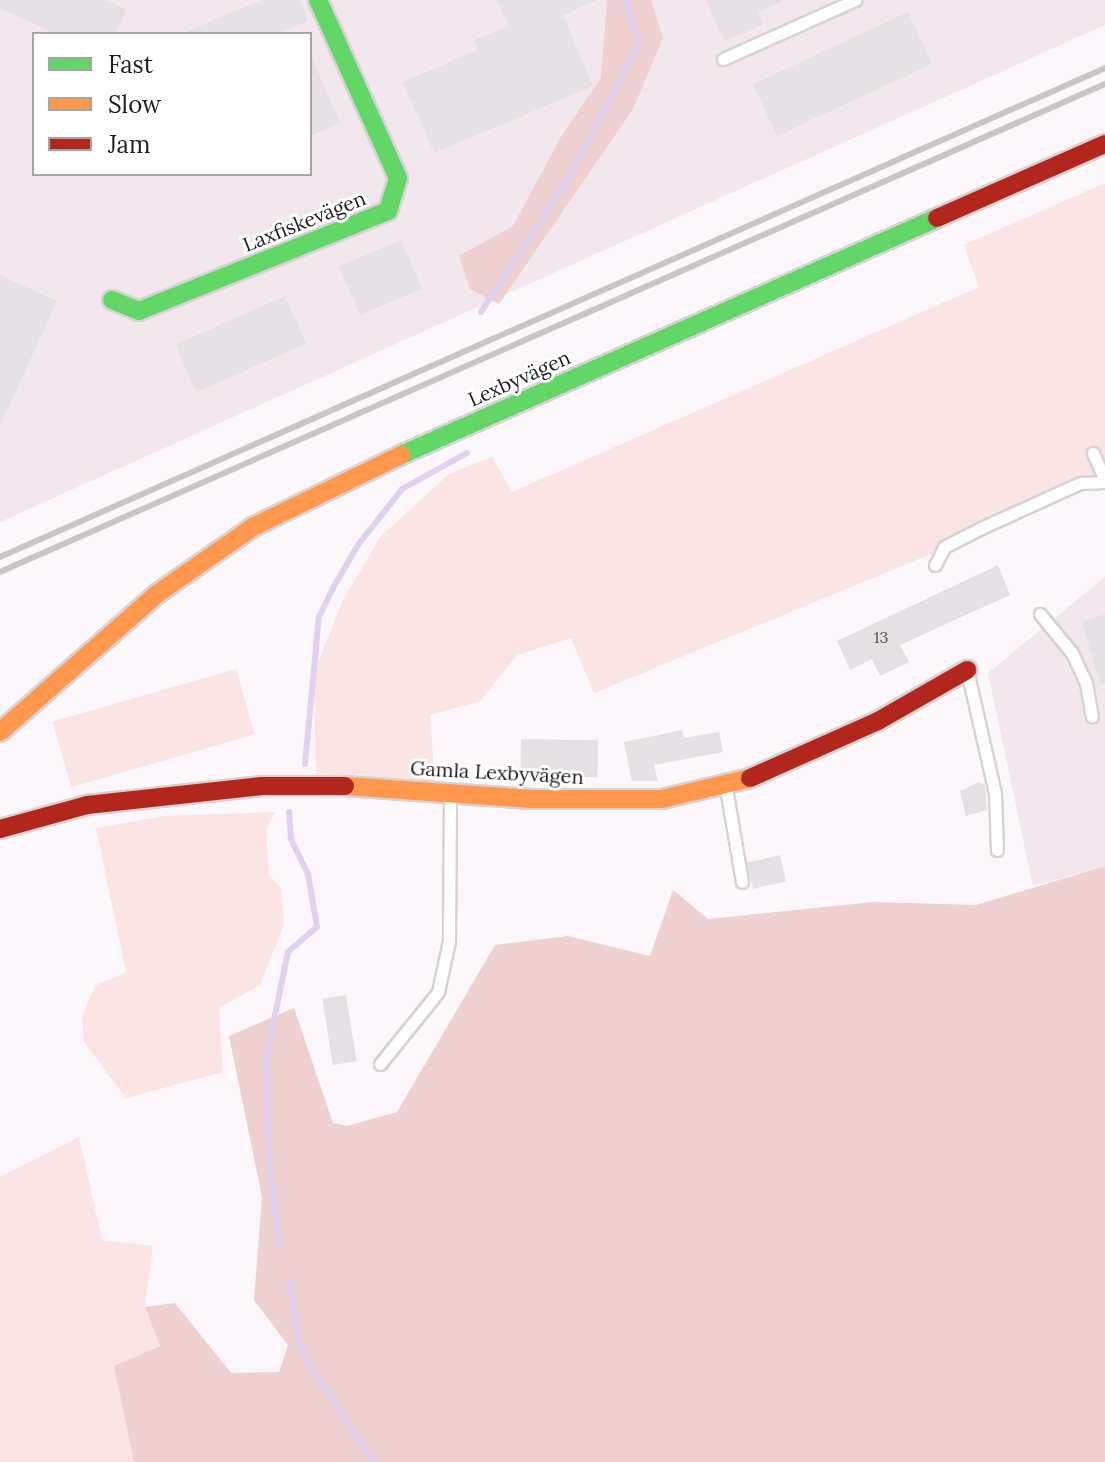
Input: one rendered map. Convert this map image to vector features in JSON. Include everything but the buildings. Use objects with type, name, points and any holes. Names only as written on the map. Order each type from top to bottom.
[{"type":"street","name":"Laxfiskevägen","points":[[112,300],[139,311],[388,211],[398,178],[318,0]]},
{"type":"street","name":"Lexbyvägen","points":[[0,732],[169,584],[253,527],[317,492],[1105,144]]},
{"type":"street","name":"Gamla Lexbyvägen","points":[[0,829],[87,805],[226,789],[379,786],[450,794],[662,799],[726,787],[878,721],[967,670]]},
{"type":"lane","points":[[723,59],[855,0]]},
{"type":"lane","points":[[935,565],[944,547],[981,528],[1080,483],[1105,481],[1093,453]]},
{"type":"lane","points":[[1040,614],[1072,653],[1086,683],[1092,716]]},
{"type":"lane","points":[[967,670],[995,793],[997,850]]},
{"type":"lane","points":[[726,787],[742,882]]},
{"type":"lane","points":[[380,1064],[438,992],[449,941],[450,794]]},
{"type":"shaded area","points":[[0,0],[1105,0],[1105,25],[0,522]]},
{"type":"shaded area","points":[[607,0],[651,0],[663,38],[633,109],[499,304],[470,289],[459,256],[513,226],[562,135],[601,78]]},
{"type":"shaded area","points":[[1105,183],[1105,482],[594,693],[571,638],[517,655],[480,701],[430,715],[435,785],[316,774],[314,673],[342,602],[380,537],[449,474],[492,457],[512,492],[979,287],[964,245]]},
{"type":"shaded area","points":[[1105,577],[1105,866],[1033,886],[988,673]]},
{"type":"shaded area","points":[[236,669],[255,734],[71,787],[52,722]]},
{"type":"shaded area","points":[[275,812],[266,831],[269,875],[281,889],[284,925],[260,985],[219,1008],[223,1072],[126,1098],[84,1042],[82,1016],[95,986],[126,972],[96,828],[165,816]]},
{"type":"shaded area","points":[[1105,866],[1105,1462],[134,1462],[114,1366],[160,1346],[145,1307],[175,1303],[231,1373],[279,1372],[288,1345],[254,1300],[262,1197],[229,1036],[294,1008],[333,1123],[347,1126],[397,1112],[495,945],[568,936],[650,956],[673,890],[708,919],[873,902],[976,905]]},
{"type":"shaded area","points":[[79,1137],[102,1240],[153,1246],[145,1307],[160,1346],[115,1366],[134,1462],[0,1462],[0,1177]]},
{"type":"waterway","points":[[481,312],[568,179],[639,44],[626,0]]},
{"type":"waterway","points":[[305,764],[319,617],[333,588],[358,545],[402,489],[467,453]]},
{"type":"waterway","points":[[280,1246],[269,1164],[267,1054],[288,952],[317,927],[308,874],[291,839],[289,812]]},
{"type":"waterway","points":[[290,1282],[301,1350],[373,1462]]},
{"type":"railway","points":[[0,557],[1105,68]]},
{"type":"railway","points":[[0,572],[1105,84]]},
{"type":"traffic: fast","points":[[112,300],[139,311],[388,211],[398,178],[318,0]]},
{"type":"traffic: fast","points":[[401,455],[937,218]]},
{"type":"traffic: slow","points":[[0,732],[157,594],[253,527],[401,455]]},
{"type":"traffic: slow","points":[[345,786],[529,799],[662,799],[750,778]]},
{"type":"traffic: jam","points":[[937,218],[1105,144]]},
{"type":"traffic: jam","points":[[750,778],[878,721],[967,670]]},
{"type":"traffic: jam","points":[[0,829],[87,805],[262,786],[345,786]]}]
